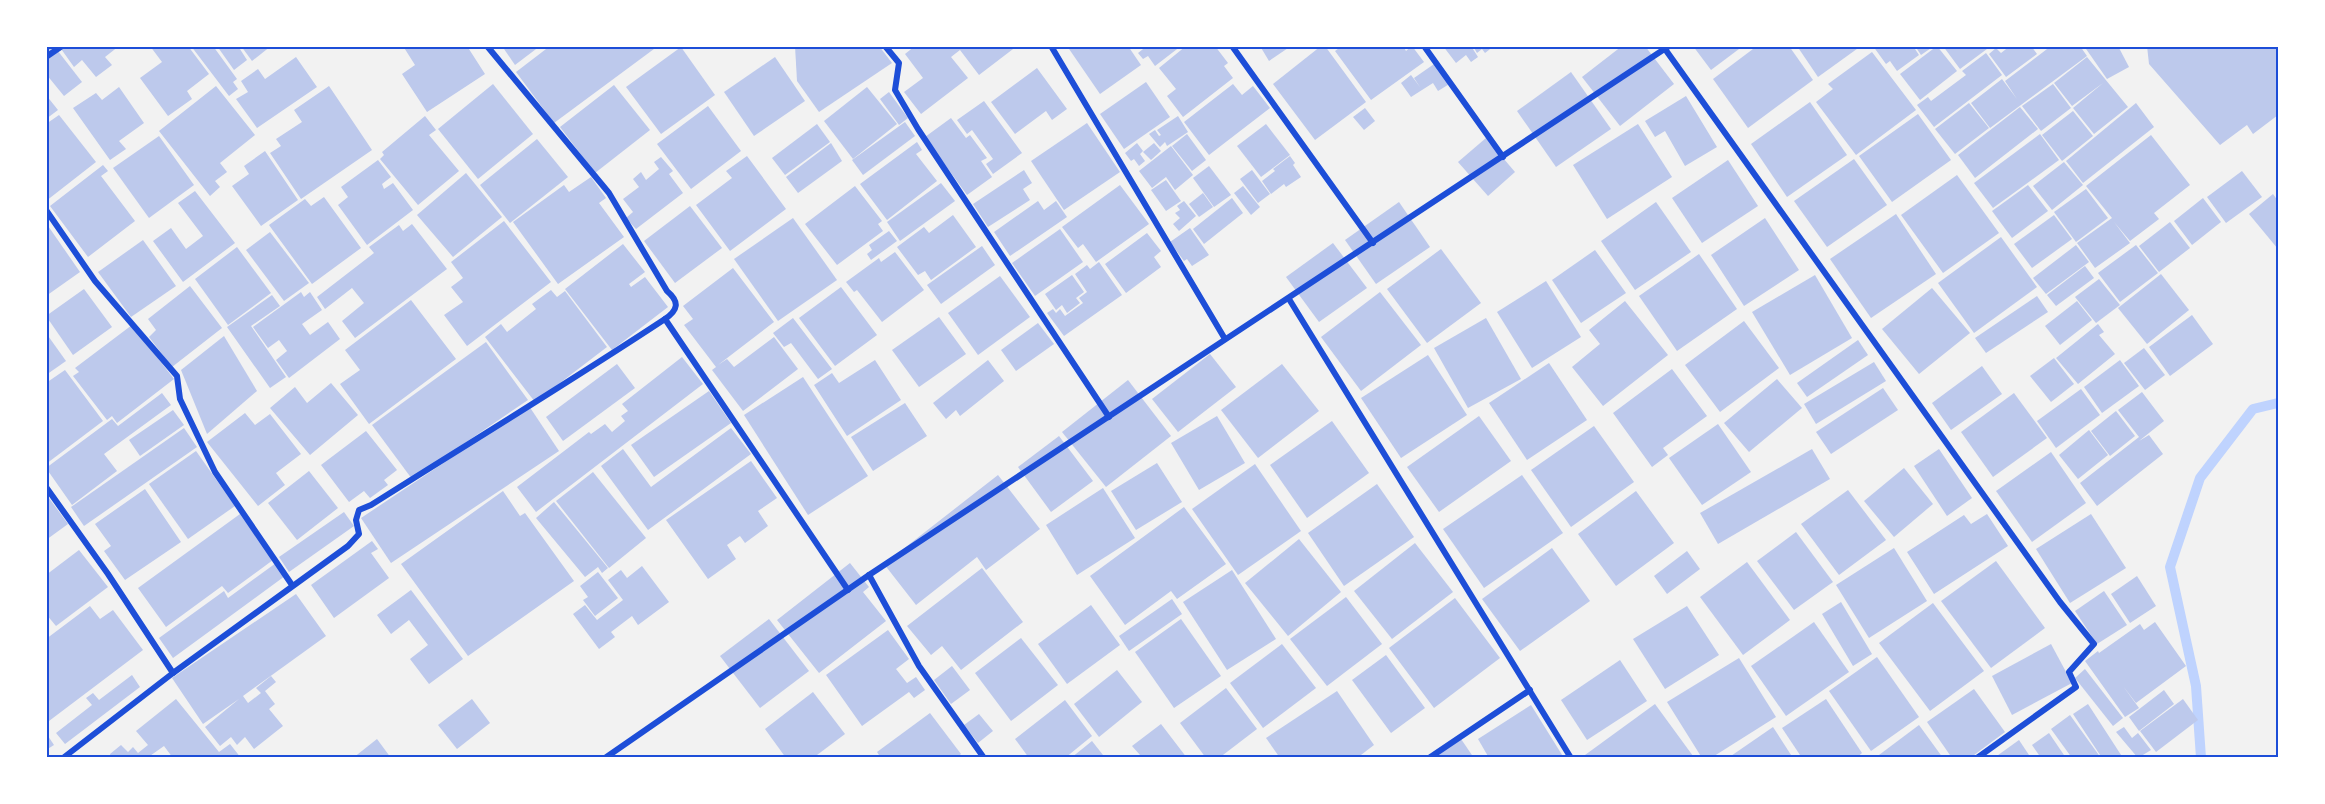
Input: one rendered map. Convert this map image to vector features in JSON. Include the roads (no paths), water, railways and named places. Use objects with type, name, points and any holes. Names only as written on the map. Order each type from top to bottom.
[{"type":"street","points":[[46,57],[62,46]]},
{"type":"street","points":[[63,758],[173,673],[355,540],[359,534],[356,520],[359,510],[521,410],[555,392],[673,313],[676,304],[673,296],[609,193],[487,46]]},
{"type":"street","points":[[885,46],[898,63],[895,90],[918,129],[1109,417]]},
{"type":"street","points":[[1051,46],[1225,339]]},
{"type":"street","points":[[1232,46],[1373,243]]},
{"type":"street","points":[[1424,46],[1503,157]]},
{"type":"street","points":[[604,758],[869,575],[1667,48],[2060,602],[2094,644],[2069,672],[2076,687],[1977,758]]},
{"type":"street","points":[[46,210],[94,281],[177,376],[180,399],[215,472],[292,585]]},
{"type":"street","points":[[1289,299],[1571,758]]},
{"type":"street","points":[[665,319],[848,590]]},
{"type":"street","points":[[46,487],[108,574],[173,673]]},
{"type":"street","points":[[869,575],[919,666],[984,758]]},
{"type":"street","points":[[1429,758],[1530,690]]},
{"type":"waterway","points":[[2201,758],[2196,686],[2170,567],[2200,478],[2253,409],[2278,403]]}]
